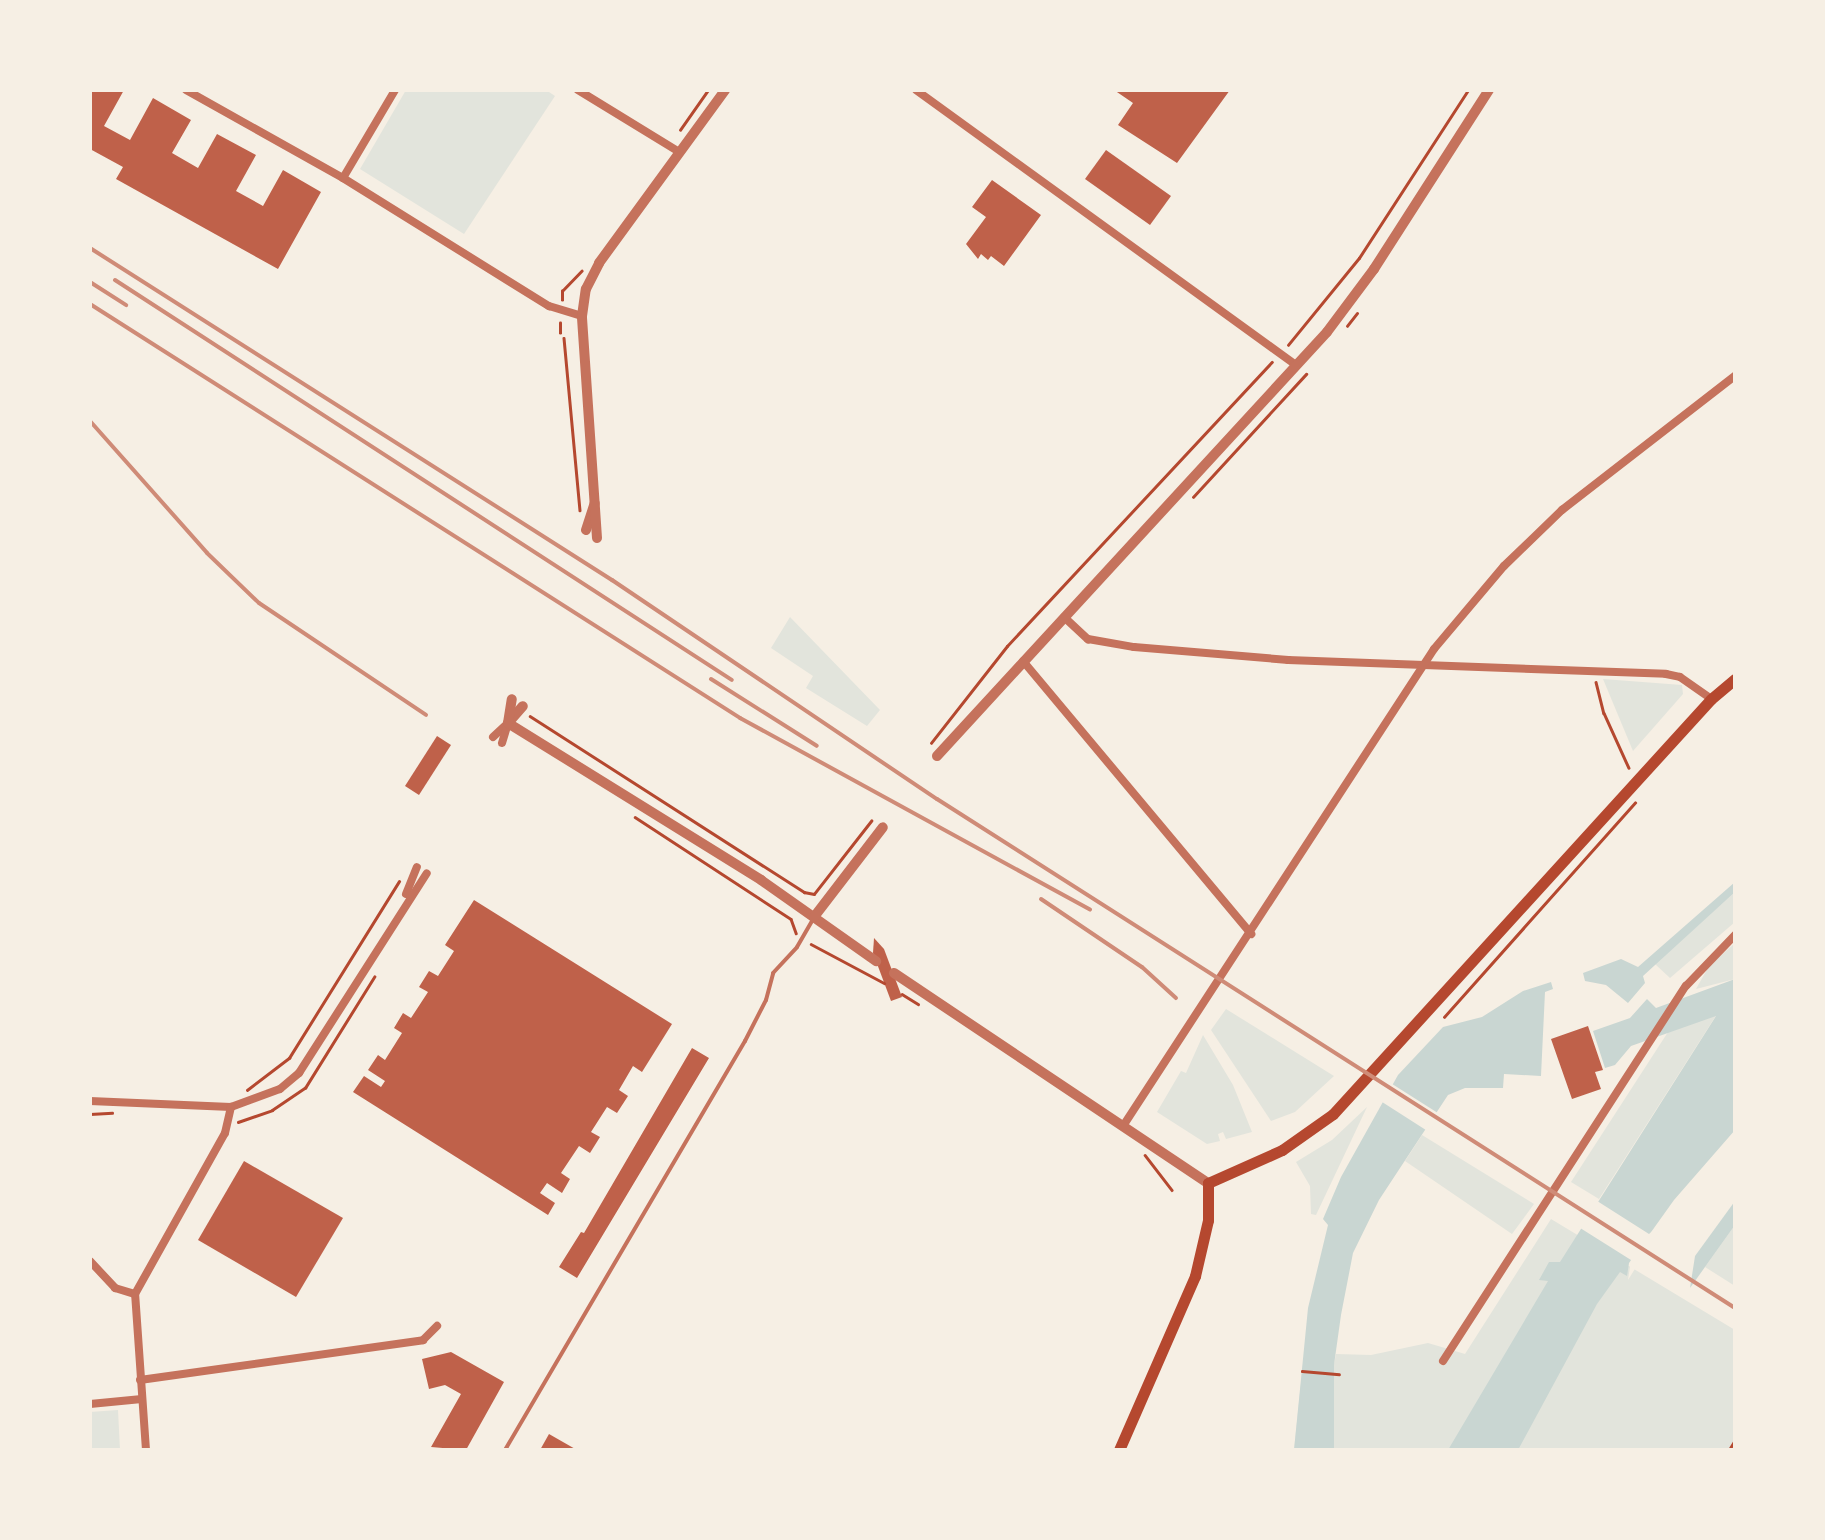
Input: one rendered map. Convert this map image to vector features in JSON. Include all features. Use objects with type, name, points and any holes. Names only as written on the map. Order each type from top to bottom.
[{"type":"main road","points":[[1119,1450],[1195,1276],[1208,1220],[1208,1183],[1282,1150],[1333,1114],[1730,682]]},
{"type":"street","points":[[186,90],[343,178],[543,302],[582,316]]},
{"type":"street","points":[[343,178],[395,90]]},
{"type":"street","points":[[578,90],[680,152]]},
{"type":"street","points":[[597,538],[582,316],[593,272],[725,90]]},
{"type":"street","points":[[916,90],[1296,365]]},
{"type":"street","points":[[932,752],[1296,365],[1374,269],[1490,90]]},
{"type":"street","points":[[1125,1124],[1434,650],[1504,566],[1562,510],[1735,376]]},
{"type":"street","points":[[586,530],[595,503]]},
{"type":"street","points":[[1062,615],[1088,639],[1134,647],[1425,667],[1680,676],[1711,700]]},
{"type":"street","points":[[1022,660],[1251,934]]},
{"type":"street","points":[[502,743],[512,698]]},
{"type":"street","points":[[493,737],[526,710]]},
{"type":"street","points":[[508,722],[814,917],[876,961]]},
{"type":"street","points":[[814,917],[883,827]]},
{"type":"street","points":[[400,908],[417,867]]},
{"type":"street","points":[[90,1101],[231,1107],[271,1094],[299,1073],[400,908],[427,873]]},
{"type":"street","points":[[1443,1361],[1680,994],[1735,934]]},
{"type":"street","points":[[894,973],[1208,1183]]},
{"type":"street","points":[[146,1450],[134,1294],[225,1133],[231,1107]]},
{"type":"street","points":[[90,1261],[115,1288],[134,1294]]},
{"type":"street","points":[[140,1380],[422,1340],[438,1326]]},
{"type":"street","points":[[90,1404],[142,1399]]},
{"type":"lane","points":[[506,1450],[766,1000],[772,974],[797,947],[814,917]]},
{"type":"path","points":[[932,752],[1008,647],[1280,354],[1358,258],[1468,90]]},
{"type":"path","points":[[564,338],[581,518]]},
{"type":"path","points":[[1593,671],[1604,713],[1630,772]]},
{"type":"path","points":[[526,710],[794,886],[814,894],[871,820]]},
{"type":"path","points":[[1444,1017],[1636,803]]},
{"type":"path","points":[[635,817],[791,919]]},
{"type":"path","points":[[248,1089],[289,1058],[394,890]]},
{"type":"path","points":[[812,945],[884,984]]},
{"type":"path","points":[[1146,1156],[1172,1190]]},
{"type":"path","points":[[1302,1371],[1339,1374]]},
{"type":"path","points":[[1729,1450],[1735,1440]]},
{"type":"shaded area","points":[[406,90],[546,90],[555,96],[464,234],[360,169]]},
{"type":"shaded area","points":[[790,617],[880,710],[867,726],[806,688],[813,676],[771,648]]},
{"type":"shaded area","points":[[1603,679],[1682,685],[1683,694],[1633,751]]},
{"type":"shaded area","points":[[1735,882],[1735,892],[1643,976],[1645,983],[1628,1003],[1606,985],[1585,981],[1583,973],[1621,959],[1638,967]]},
{"type":"shaded area","points":[[1735,892],[1735,922],[1670,978],[1655,964]]},
{"type":"shaded area","points":[[1735,943],[1735,979],[1696,989],[1709,966]]},
{"type":"shaded area","points":[[1735,979],[1735,1130],[1674,1200],[1629,1263],[1627,1276],[1620,1272],[1597,1304],[1518,1450],[1448,1450],[1548,1281],[1539,1280],[1549,1262],[1560,1262],[1716,1016],[1631,1046],[1615,1065],[1605,1068],[1593,1031],[1630,1018],[1647,999],[1656,1008]]},
{"type":"shaded area","points":[[1551,982],[1553,989],[1545,992],[1541,1076],[1504,1074],[1503,1088],[1465,1088],[1448,1095],[1379,1200],[1353,1253],[1341,1315],[1334,1365],[1334,1450],[1294,1450],[1308,1308],[1328,1225],[1323,1219],[1341,1177],[1398,1075],[1443,1027],[1482,1017],[1523,991]]},
{"type":"shaded area","points":[[1226,1009],[1334,1076],[1295,1112],[1271,1121],[1211,1030]]},
{"type":"shaded area","points":[[1717,1014],[1599,1199],[1571,1182],[1668,1032]]},
{"type":"shaded area","points":[[1203,1035],[1233,1085],[1252,1132],[1226,1139],[1223,1132],[1218,1134],[1220,1141],[1207,1144],[1157,1112],[1181,1071],[1186,1073]]},
{"type":"shaded area","points":[[1367,1107],[1316,1215],[1311,1214],[1310,1186],[1296,1162],[1332,1140]]},
{"type":"shaded area","points":[[1422,1135],[1534,1204],[1512,1234],[1405,1161]]},
{"type":"shaded area","points":[[1735,1201],[1735,1225],[1690,1288],[1695,1256]]},
{"type":"shaded area","points":[[1551,1219],[1735,1330],[1735,1450],[1294,1450],[1303,1364],[1334,1364],[1336,1354],[1371,1355],[1428,1343],[1465,1354]]},
{"type":"shaded area","points":[[1735,1225],[1735,1286],[1705,1267]]},
{"type":"shaded area","points":[[118,1410],[120,1450],[90,1450],[90,1412]]},
{"type":"pier","points":[[1389,1082],[1441,1115],[1429,1132],[1379,1100]]},
{"type":"pier","points":[[1594,1199],[1649,1234],[1665,1221],[1628,1280],[1631,1260],[1577,1226]]},
{"type":"building","points":[[90,90],[124,90],[104,126],[130,140],[153,98],[191,120],[172,153],[198,168],[217,134],[256,155],[236,191],[263,206],[283,170],[321,192],[278,269],[116,179],[123,167],[90,149]]},
{"type":"building","points":[[1114,90],[1230,90],[1177,163],[1118,125],[1133,103]]},
{"type":"building","points":[[1106,150],[1171,196],[1150,225],[1085,179]]},
{"type":"building","points":[[992,180],[1041,215],[1004,266],[991,256],[988,260],[981,254],[978,259],[966,244],[986,217],[972,207]]},
{"type":"building","points":[[437,736],[451,745],[419,795],[405,786]]},
{"type":"building","points":[[474,900],[672,1024],[642,1072],[633,1066],[619,1090],[628,1096],[617,1113],[607,1107],[591,1132],[600,1137],[590,1153],[579,1146],[561,1173],[570,1179],[562,1193],[547,1183],[540,1193],[555,1203],[548,1215],[353,1092],[364,1076],[381,1087],[385,1081],[368,1070],[378,1055],[385,1060],[402,1033],[394,1028],[403,1013],[411,1018],[428,992],[419,987],[429,971],[438,976],[454,951],[445,945]]},
{"type":"building","points":[[874,938],[884,949],[902,997],[891,1001],[873,953]]},
{"type":"building","points":[[1588,1026],[1603,1070],[1595,1072],[1601,1089],[1572,1099],[1551,1039]]},
{"type":"building","points":[[692,1048],[709,1058],[577,1278],[559,1267],[581,1232],[584,1233]]},
{"type":"building","points":[[244,1161],[343,1218],[296,1297],[198,1240]]},
{"type":"building","points":[[451,1352],[504,1382],[466,1450],[431,1447],[461,1394],[445,1385],[429,1389],[422,1359]]},
{"type":"building","points":[[549,1434],[577,1450],[540,1450]]},
{"type":"railway","points":[[90,248],[612,580],[937,799],[1735,1308]]},
{"type":"railway","points":[[115,280],[732,680]]},
{"type":"railway","points":[[90,282],[126,305]]},
{"type":"railway","points":[[90,304],[740,718],[1090,910]]},
{"type":"railway","points":[[90,421],[207,553],[259,603],[426,715]]},
{"type":"railway","points":[[711,679],[817,746]]},
{"type":"railway","points":[[1041,899],[1142,967],[1176,998]]}]
